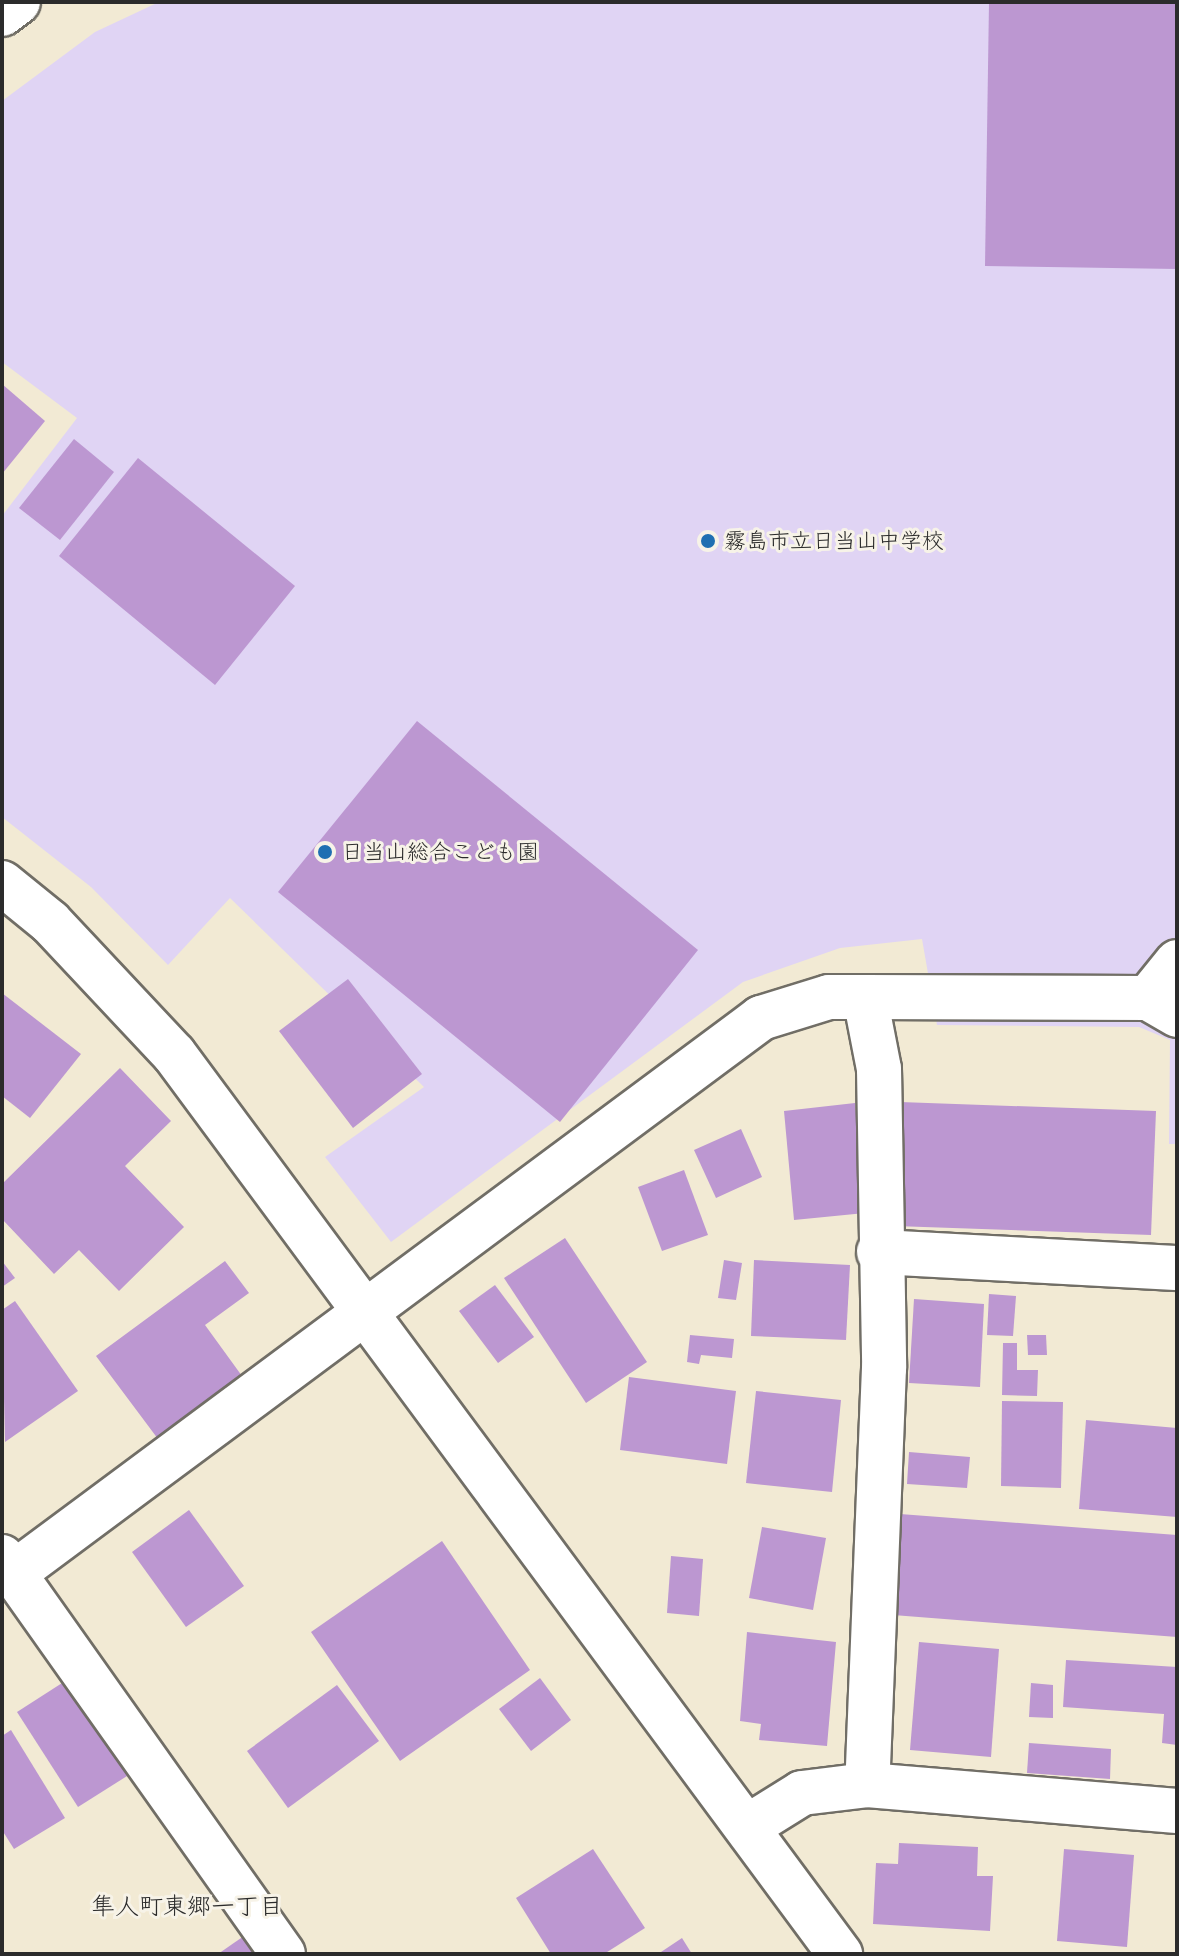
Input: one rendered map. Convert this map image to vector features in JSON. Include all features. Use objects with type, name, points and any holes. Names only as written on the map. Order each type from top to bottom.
[{"type":"street","points":[[2,14],[18,2]]},
{"type":"street","points":[[2,883],[50,922],[174,1054],[749,1826],[840,1954]]},
{"type":"street","points":[[283,1954],[8,1565],[761,1018],[829,997],[1162,1006],[1177,962]]},
{"type":"street","points":[[865,997],[879,1069],[879,1252],[884,1368],[867,1785]]},
{"type":"street","points":[[879,1252],[1177,1268]]},
{"type":"street","points":[[749,1826],[802,1793],[867,1785],[1177,1811]]},
{"type":"shaded area","name":"霧島市立日当山中学校","points":[[159,2],[1177,2],[1177,1144],[1169,1144],[1170,1040],[1139,1027],[937,1025],[922,939],[840,948],[743,982],[391,1242],[325,1157],[424,1087],[230,898],[168,965],[91,887],[2,817],[2,516],[77,418],[2,362],[2,101],[95,32]]},
{"type":"building","points":[[989,2],[1177,2],[1177,269],[985,266]]},
{"type":"building","points":[[2,384],[45,421],[2,474]]},
{"type":"building","points":[[74,439],[114,472],[60,540],[19,508]]},
{"type":"building","points":[[138,458],[295,586],[215,685],[59,556]]},
{"type":"building","points":[[417,721],[698,950],[560,1122],[278,892]]},
{"type":"building","points":[[348,979],[422,1074],[353,1128],[279,1031]]},
{"type":"building","points":[[2,993],[81,1054],[30,1118],[2,1096]]},
{"type":"building","points":[[120,1068],[171,1121],[125,1166],[184,1227],[119,1291],[79,1250],[54,1274],[2,1219],[2,1184]]},
{"type":"building","points":[[900,1102],[1156,1111],[1151,1235],[895,1226]]},
{"type":"building","points":[[855,1103],[865,1213],[794,1220],[784,1111]]},
{"type":"building","points":[[741,1129],[762,1177],[716,1198],[694,1150]]},
{"type":"building","points":[[684,1170],[708,1235],[662,1251],[638,1187]]},
{"type":"building","points":[[565,1238],[647,1362],[586,1403],[504,1278]]},
{"type":"building","points":[[724,1260],[742,1263],[736,1300],[718,1298]]},
{"type":"building","points":[[754,1260],[850,1265],[846,1340],[751,1336]]},
{"type":"building","points":[[2,1261],[15,1278],[2,1287]]},
{"type":"building","points":[[225,1261],[249,1293],[205,1325],[242,1376],[158,1439],[96,1356]]},
{"type":"building","points":[[495,1285],[534,1337],[498,1363],[459,1311]]},
{"type":"building","points":[[989,1294],[1016,1296],[1013,1336],[987,1335]]},
{"type":"building","points":[[914,1299],[984,1304],[980,1387],[909,1383]]},
{"type":"building","points":[[15,1301],[78,1391],[5,1442],[2,1310]]},
{"type":"building","points":[[690,1335],[734,1339],[732,1358],[701,1355],[699,1364],[687,1362]]},
{"type":"building","points":[[1027,1335],[1046,1335],[1047,1355],[1028,1355]]},
{"type":"building","points":[[1003,1343],[1017,1343],[1017,1370],[1038,1370],[1037,1396],[1002,1395]]},
{"type":"building","points":[[629,1377],[736,1391],[727,1464],[620,1450]]},
{"type":"building","points":[[756,1391],[841,1400],[832,1492],[746,1483]]},
{"type":"building","points":[[1002,1401],[1063,1402],[1061,1488],[1001,1486]]},
{"type":"building","points":[[1086,1420],[1177,1428],[1177,1517],[1079,1509]]},
{"type":"building","points":[[909,1452],[970,1457],[967,1488],[907,1484]]},
{"type":"building","points":[[189,1510],[244,1586],[186,1627],[132,1552]]},
{"type":"building","points":[[900,1514],[1177,1535],[1177,1637],[893,1615]]},
{"type":"building","points":[[762,1527],[826,1538],[813,1610],[749,1598]]},
{"type":"building","points":[[442,1541],[530,1670],[400,1761],[311,1632]]},
{"type":"building","points":[[671,1556],[703,1559],[699,1616],[667,1613]]},
{"type":"building","points":[[747,1632],[836,1642],[827,1746],[759,1740],[761,1724],[740,1721]]},
{"type":"building","points":[[919,1642],[999,1649],[991,1757],[910,1750]]},
{"type":"building","points":[[1066,1660],[1177,1667],[1177,1745],[1162,1743],[1164,1714],[1063,1707]]},
{"type":"building","points":[[73,1676],[135,1771],[78,1807],[17,1712]]},
{"type":"building","points":[[540,1678],[571,1720],[531,1751],[499,1709]]},
{"type":"building","points":[[1031,1683],[1053,1685],[1053,1718],[1029,1717]]},
{"type":"building","points":[[337,1685],[379,1741],[288,1808],[247,1751]]},
{"type":"building","points":[[11,1730],[65,1818],[14,1849],[2,1830],[2,1736]]},
{"type":"building","points":[[1029,1743],[1111,1749],[1110,1779],[1027,1773]]},
{"type":"building","points":[[899,1843],[978,1847],[977,1876],[993,1876],[990,1931],[873,1924],[876,1863],[898,1864]]},
{"type":"building","points":[[593,1849],[645,1928],[604,1954],[551,1954],[516,1898]]},
{"type":"building","points":[[1064,1849],[1134,1855],[1127,1947],[1057,1941]]},
{"type":"building","points":[[254,1929],[270,1954],[218,1954]]},
{"type":"building","points":[[682,1938],[692,1954],[658,1954]]},
{"type":"place","name":"霧島市立日当山中学校","points":[[708,541]]},
{"type":"place","name":"日当山総合こども園","points":[[325,852]]},
{"type":"district","name":"隼人町東郷一丁目","points":[[187,1906]]}]
